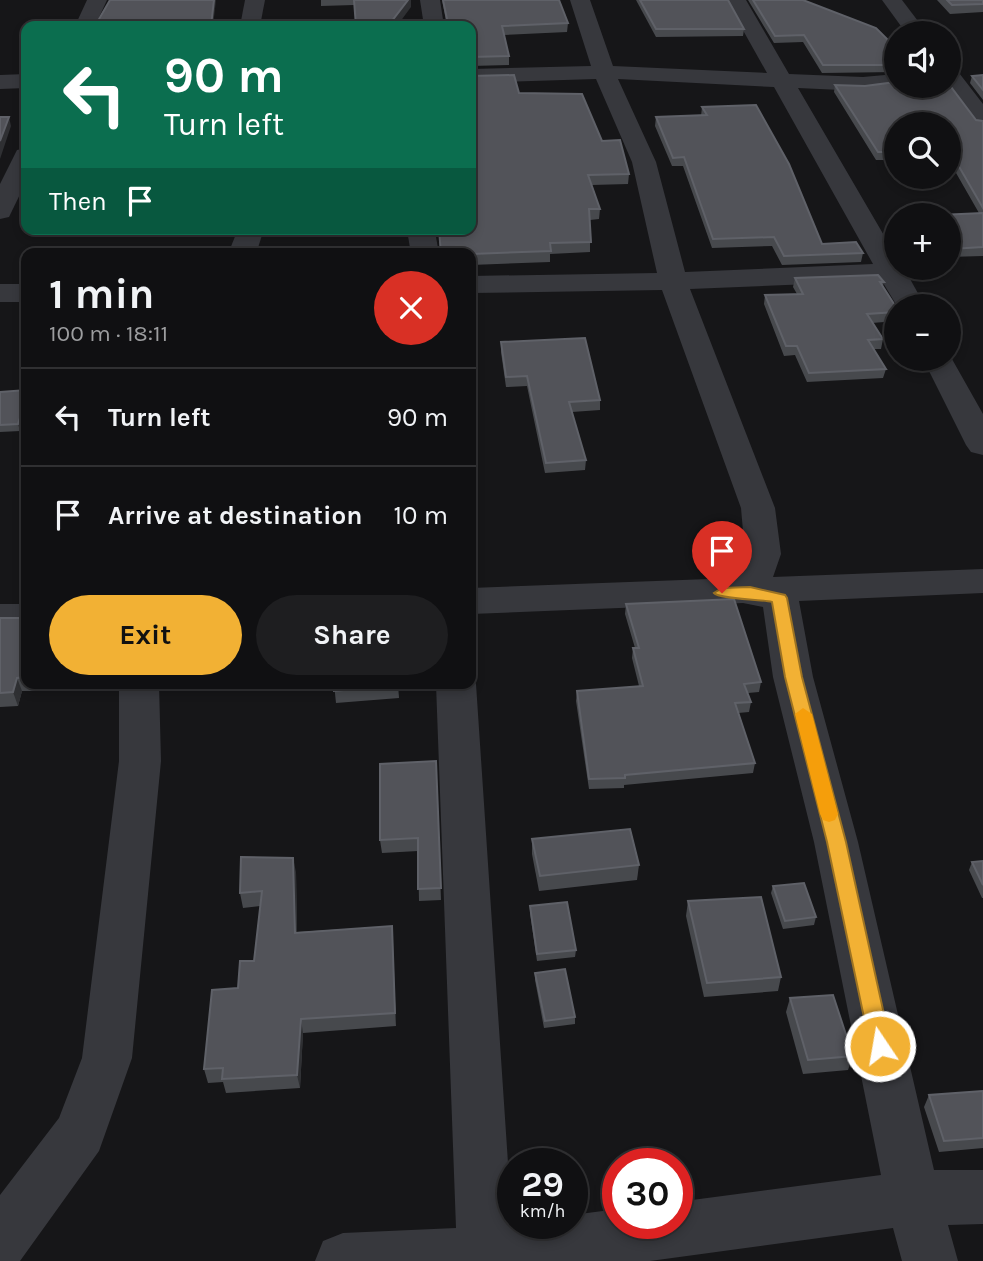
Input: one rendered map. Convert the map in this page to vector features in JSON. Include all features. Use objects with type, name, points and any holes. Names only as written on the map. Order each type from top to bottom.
[{"type":"street","points":[[87,21],[97,0]]},
{"type":"street","points":[[251,21],[255,0]]},
{"type":"street","points":[[430,0],[432,21]]},
{"type":"street","points":[[580,0],[604,72],[644,162],[673,281],[758,508],[763,554],[750,592]]},
{"type":"street","points":[[736,0],[779,79],[884,257]]},
{"type":"street","points":[[892,0],[909,21]]},
{"type":"street","points":[[476,76],[604,72],[863,84],[884,82]]},
{"type":"street","points":[[0,82],[21,82]]},
{"type":"street","points":[[961,85],[983,120]]},
{"type":"street","points":[[0,211],[21,166]]},
{"type":"street","points":[[476,285],[673,281],[884,272]]},
{"type":"street","points":[[0,293],[21,292]]},
{"type":"street","points":[[944,371],[983,445]]},
{"type":"street","points":[[476,601],[983,581]]},
{"type":"street","points":[[750,592],[780,598],[793,677],[836,842],[913,1198],[930,1261]]},
{"type":"street","points":[[0,617],[21,617]]},
{"type":"street","points":[[0,1241],[80,1133],[107,1058],[140,761],[139,689]]},
{"type":"street","points":[[456,689],[486,1258]]},
{"type":"street","points":[[344,1261],[486,1258],[913,1198],[983,1197]]},
{"type":"building","points":[[110,0],[214,0],[212,21],[98,21]]},
{"type":"building","points":[[354,0],[408,0],[392,21],[356,21]]},
{"type":"building","points":[[443,0],[559,0],[568,23],[502,26],[509,56],[476,57],[476,21],[447,21]]},
{"type":"building","points":[[640,0],[728,0],[744,29],[656,29]]},
{"type":"building","points":[[753,0],[803,0],[876,28],[884,36],[884,65],[823,65],[804,35],[775,36]]},
{"type":"building","points":[[947,0],[983,0],[983,4],[952,5]]},
{"type":"building","points":[[514,75],[519,93],[582,94],[602,141],[620,140],[629,174],[588,175],[600,209],[589,209],[591,242],[550,243],[551,251],[476,254],[476,248],[441,248],[439,235],[476,235],[476,76]]},
{"type":"building","points":[[983,75],[983,90],[972,76]]},
{"type":"building","points":[[884,84],[884,98],[959,98],[976,120],[983,121],[983,208],[961,170],[961,112],[884,112],[884,152],[878,152],[835,85]]},
{"type":"building","points":[[756,105],[789,164],[822,244],[856,242],[863,253],[784,256],[774,237],[713,239],[684,157],[673,158],[656,117],[707,115],[702,107]]},
{"type":"building","points":[[0,117],[9,117],[0,141]]},
{"type":"building","points":[[983,213],[983,247],[961,248],[961,214]]},
{"type":"building","points":[[878,275],[884,282],[880,282],[888,294],[884,294],[884,313],[867,314],[883,339],[868,340],[884,369],[809,373],[797,346],[786,346],[765,295],[803,294],[795,278]]},
{"type":"building","points":[[585,338],[600,400],[569,402],[586,460],[546,463],[527,376],[506,377],[501,342]]},
{"type":"building","points":[[21,390],[21,414],[18,424],[0,425],[0,392]]},
{"type":"building","points":[[734,599],[761,682],[744,684],[751,702],[735,703],[755,763],[625,775],[625,778],[589,779],[577,691],[643,686],[633,648],[639,648],[626,604]]},
{"type":"building","points":[[0,618],[21,618],[21,678],[17,678],[13,692],[0,693]]},
{"type":"building","points":[[436,761],[441,888],[418,889],[418,838],[380,840],[380,764]]},
{"type":"building","points":[[630,829],[639,865],[540,876],[532,839]]},
{"type":"building","points":[[241,857],[293,858],[295,933],[392,926],[395,1013],[301,1019],[297,1075],[222,1079],[223,1068],[204,1069],[212,990],[238,988],[240,961],[254,961],[262,891],[240,893]]},
{"type":"building","points":[[983,861],[983,885],[972,862]]},
{"type":"building","points":[[804,883],[816,917],[785,921],[773,886]]},
{"type":"building","points":[[761,897],[781,977],[707,983],[688,901]]},
{"type":"building","points":[[567,902],[576,950],[537,954],[530,906]]},
{"type":"building","points":[[565,969],[575,1017],[545,1021],[535,973]]},
{"type":"building","points":[[833,995],[853,1056],[808,1060],[790,998]]},
{"type":"building","points":[[983,1091],[983,1138],[944,1141],[929,1095]]},
{"type":"slow traffic","points":[[803,714],[829,814]]},
{"type":"route","points":[[722,593],[750,592],[780,598],[793,677],[836,842],[880,1046]]}]
